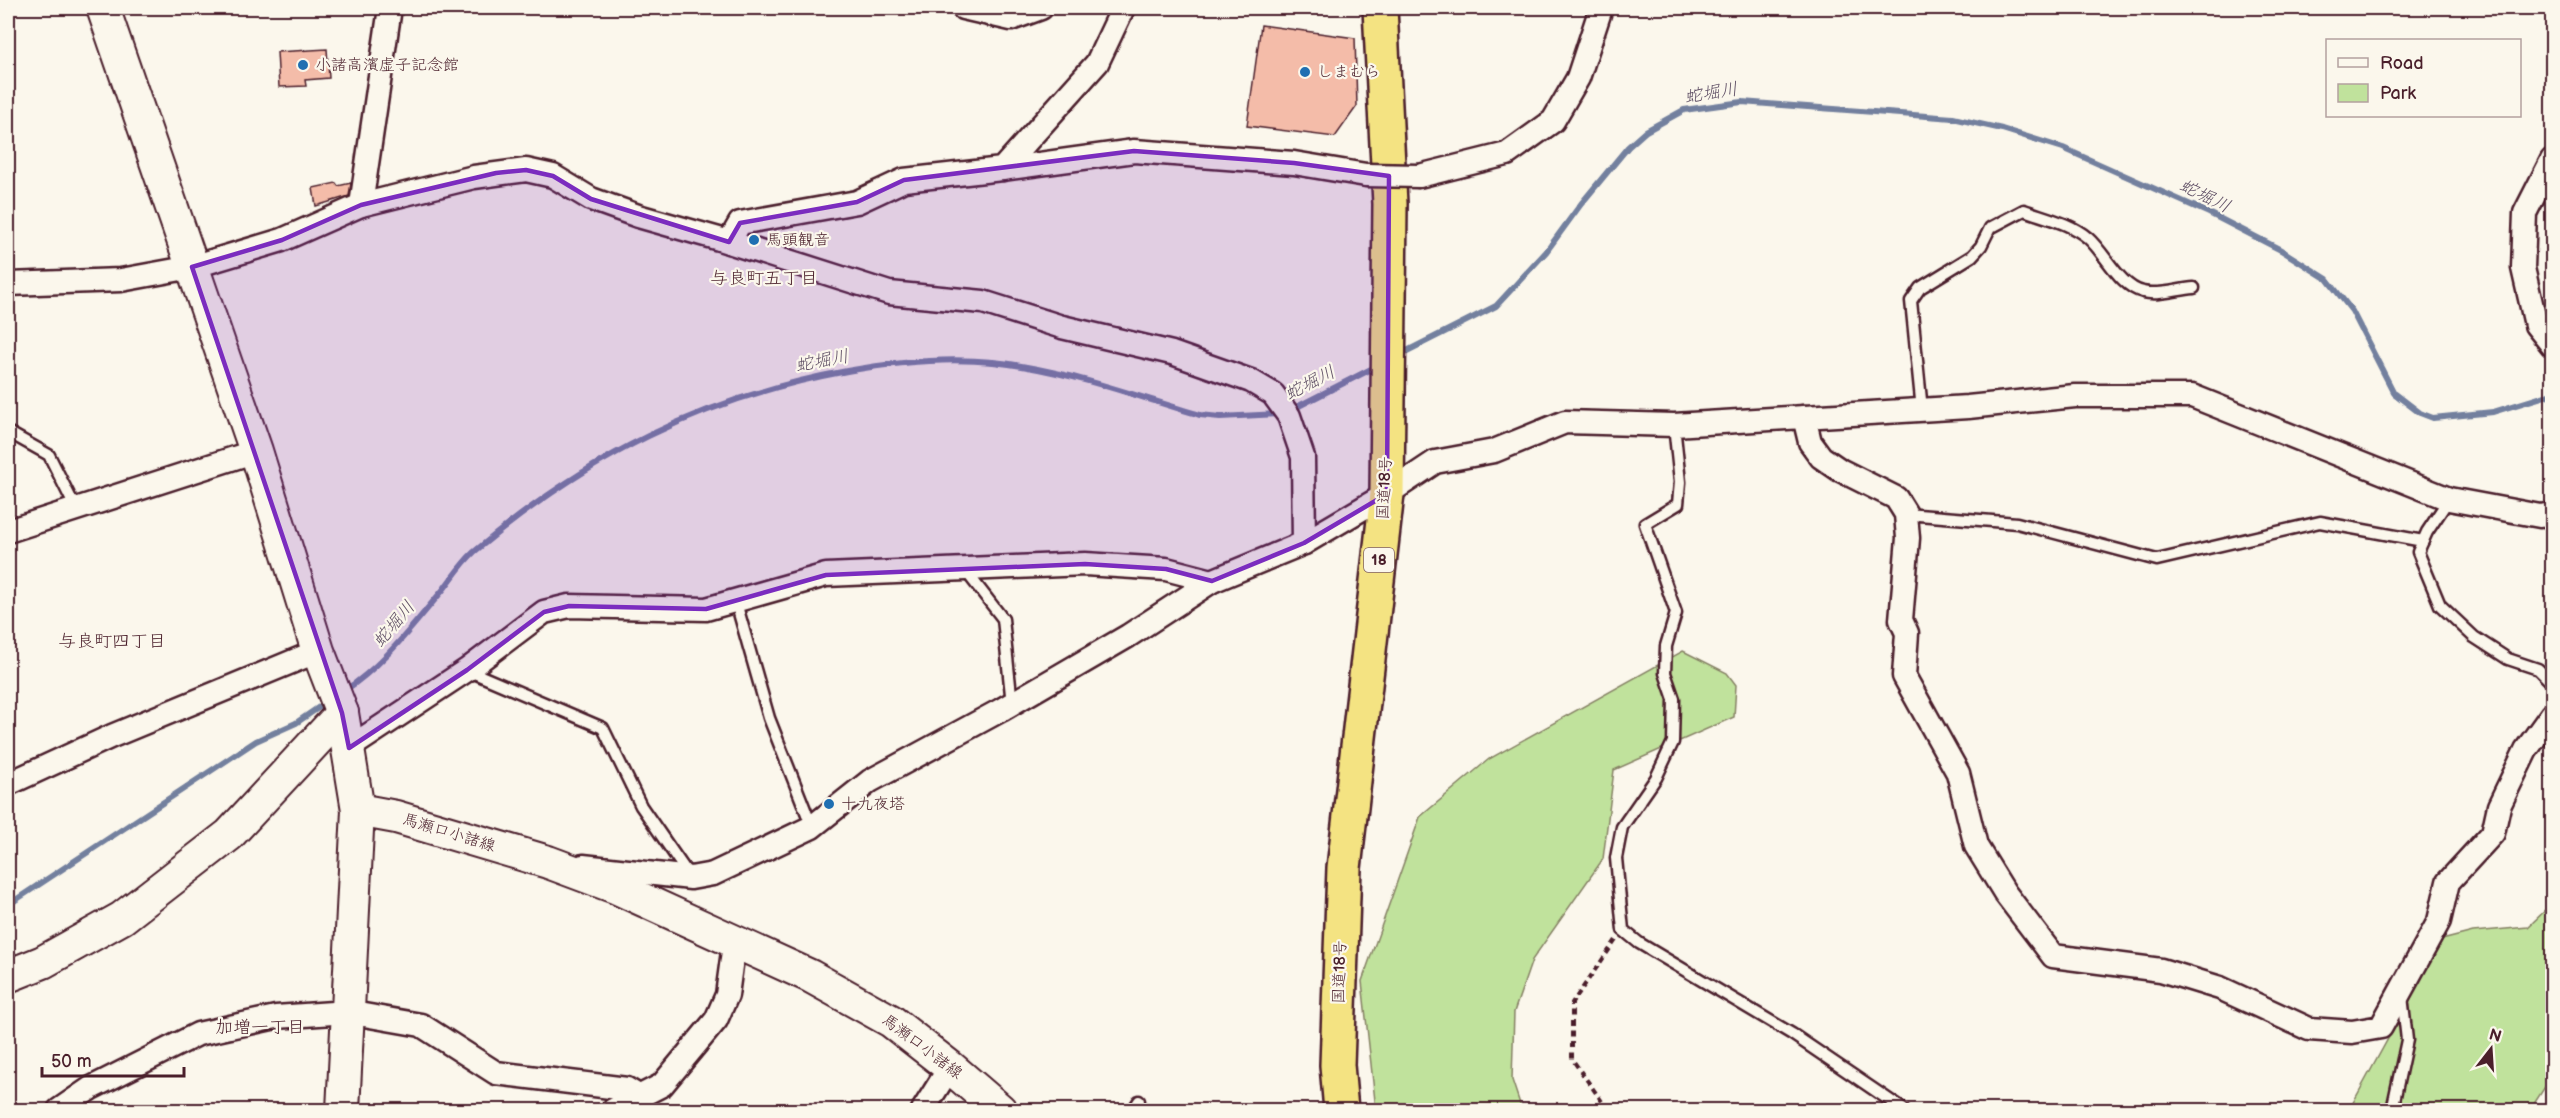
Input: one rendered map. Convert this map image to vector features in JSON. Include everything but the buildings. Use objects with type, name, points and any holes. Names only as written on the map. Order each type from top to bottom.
[{"type":"highway","name":"国道18号","points":[[1341,1110],[1337,1065],[1344,868],[1387,494],[1390,204],[1380,8]]},
{"type":"main road","points":[[103,8],[256,451],[318,651],[342,713],[358,810],[343,1110]]},
{"type":"main road","points":[[8,976],[43,962],[122,918],[229,835],[342,713]]},
{"type":"main road","name":"馬瀬口小諸線","points":[[358,810],[396,817],[548,862],[615,887],[734,944],[810,976],[891,1021],[1000,1110]]},
{"type":"street","points":[[361,205],[390,8]]},
{"type":"street","points":[[963,8],[1011,19],[1041,8]]},
{"type":"street","points":[[1002,169],[1097,63],[1124,8]]},
{"type":"street","points":[[729,242],[740,223],[857,202],[904,180],[1134,151],[1294,163],[1366,175],[1419,176],[1507,153],[1553,121],[1578,78],[1601,8]]},
{"type":"street","points":[[2553,160],[2525,213],[2523,268],[2536,325],[2553,345]]},
{"type":"street","points":[[8,284],[121,280],[192,267],[282,240],[361,205],[474,177],[526,170],[553,176],[591,199],[638,216],[729,242],[889,293],[983,302],[1062,327],[1172,353],[1251,381],[1273,394],[1289,416],[1303,457],[1304,543]]},
{"type":"street","points":[[548,862],[691,878],[713,874],[812,827],[870,781],[1012,704],[1128,636],[1212,581],[1304,543],[1387,494],[1435,462],[1494,451],[1565,422],[1674,425],[1922,410],[2075,396],[2192,396],[2449,499],[2540,516],[2553,514]]},
{"type":"street","points":[[1804,417],[1810,442],[1821,457],[1840,470],[1896,498],[1906,514],[1908,538],[1901,620],[1906,633],[1904,676],[1958,773],[1976,846],[2004,893],[2053,956],[2161,970],[2220,988],[2308,1029],[2352,1032],[2381,1027],[2439,921],[2448,882],[2493,833],[2499,806],[2526,750],[2553,714]]},
{"type":"street","points":[[8,531],[256,451]]},
{"type":"street","points":[[349,748],[467,670],[544,612],[569,606],[706,609],[826,575],[1085,564],[1166,569],[1212,581]]},
{"type":"street","points":[[8,784],[112,736],[318,651]]},
{"type":"street","points":[[613,1110],[641,1104],[662,1085],[716,1020],[727,995],[734,944]]},
{"type":"street","points":[[59,1110],[91,1088],[198,1034],[276,1017],[347,1012],[421,1025],[496,1073],[627,1089],[641,1104]]},
{"type":"street","points":[[923,1110],[950,1067]]},
{"type":"lane","points":[[1922,410],[1911,301],[1920,288],[1972,256],[1981,246],[1990,228],[2024,210],[2073,227],[2089,239],[2112,264],[2127,286],[2145,293],[2194,288]]},
{"type":"lane","points":[[1674,425],[1680,482],[1678,504],[1645,524],[1676,613],[1666,646],[1665,673],[1674,699],[1673,742],[1656,778],[1622,827],[1616,858],[1623,930],[1639,943],[1792,1034],[1904,1110]]},
{"type":"lane","points":[[8,432],[49,455],[76,509]]},
{"type":"lane","points":[[2449,499],[2418,552],[2440,605],[2474,638],[2508,659],[2538,669],[2553,683]]},
{"type":"lane","points":[[1906,514],[2017,523],[2157,560],[2320,522],[2423,541]]},
{"type":"lane","points":[[965,569],[1003,619],[1012,704]]},
{"type":"lane","points":[[735,599],[769,718],[812,827]]},
{"type":"lane","points":[[467,670],[603,729],[641,806],[691,878]]},
{"type":"lane","points":[[2392,1110],[2407,1040],[2401,990]]},
{"type":"path","points":[[1608,1110],[1572,1059],[1572,1003],[1623,930]]},
{"type":"highlighted area","points":[[1134,151],[1294,163],[1389,176],[1387,494],[1304,543],[1212,581],[1166,569],[1085,564],[826,575],[706,609],[569,606],[544,612],[467,670],[349,748],[342,713],[192,267],[282,240],[361,205],[496,173],[526,170],[553,176],[591,199],[729,242],[740,223],[857,202],[904,180]]},
{"type":"green space","points":[[1683,651],[1727,673],[1736,685],[1734,717],[1614,770],[1603,859],[1532,960],[1514,1012],[1512,1080],[1522,1110],[1376,1110],[1362,981],[1420,817],[1489,759]]},
{"type":"green space","points":[[2552,904],[2552,1076],[2530,1110],[2349,1110],[2442,940],[2473,932],[2528,927]]},
{"type":"waterway","name":"蛇堀川","points":[[1399,355],[1496,306],[1546,252],[1581,204],[1628,147],[1646,131],[1684,110],[1742,102],[1953,118],[2002,129],[2063,148],[2209,213],[2281,250],[2327,279],[2352,311],[2394,393],[2420,413],[2433,418],[2493,412],[2552,394]]},
{"type":"waterway","name":"蛇堀川","points":[[344,691],[372,669],[397,644],[470,556],[516,518],[559,487],[648,436],[743,397],[847,371],[920,361],[956,360],[993,362],[1045,370],[1200,415],[1220,417],[1280,414]]},
{"type":"waterway","name":"蛇堀川","points":[[1289,411],[1379,365]]},
{"type":"waterway","name":"蛇堀川","points":[[8,905],[256,741],[296,723],[328,701]]},
{"type":"place","name":"小諸高濱虚子記念館","points":[[303,65]]},
{"type":"place","name":"しまむら","points":[[1305,72]]},
{"type":"place","name":"馬頭観音","points":[[754,240]]},
{"type":"place","name":"十九夜塔","points":[[829,804]]},
{"type":"district","name":"与良町五丁目","points":[[764,278]]},
{"type":"district","name":"与良町四丁目","points":[[112,641]]},
{"type":"district","name":"加増一丁目","points":[[260,1027]]}]
